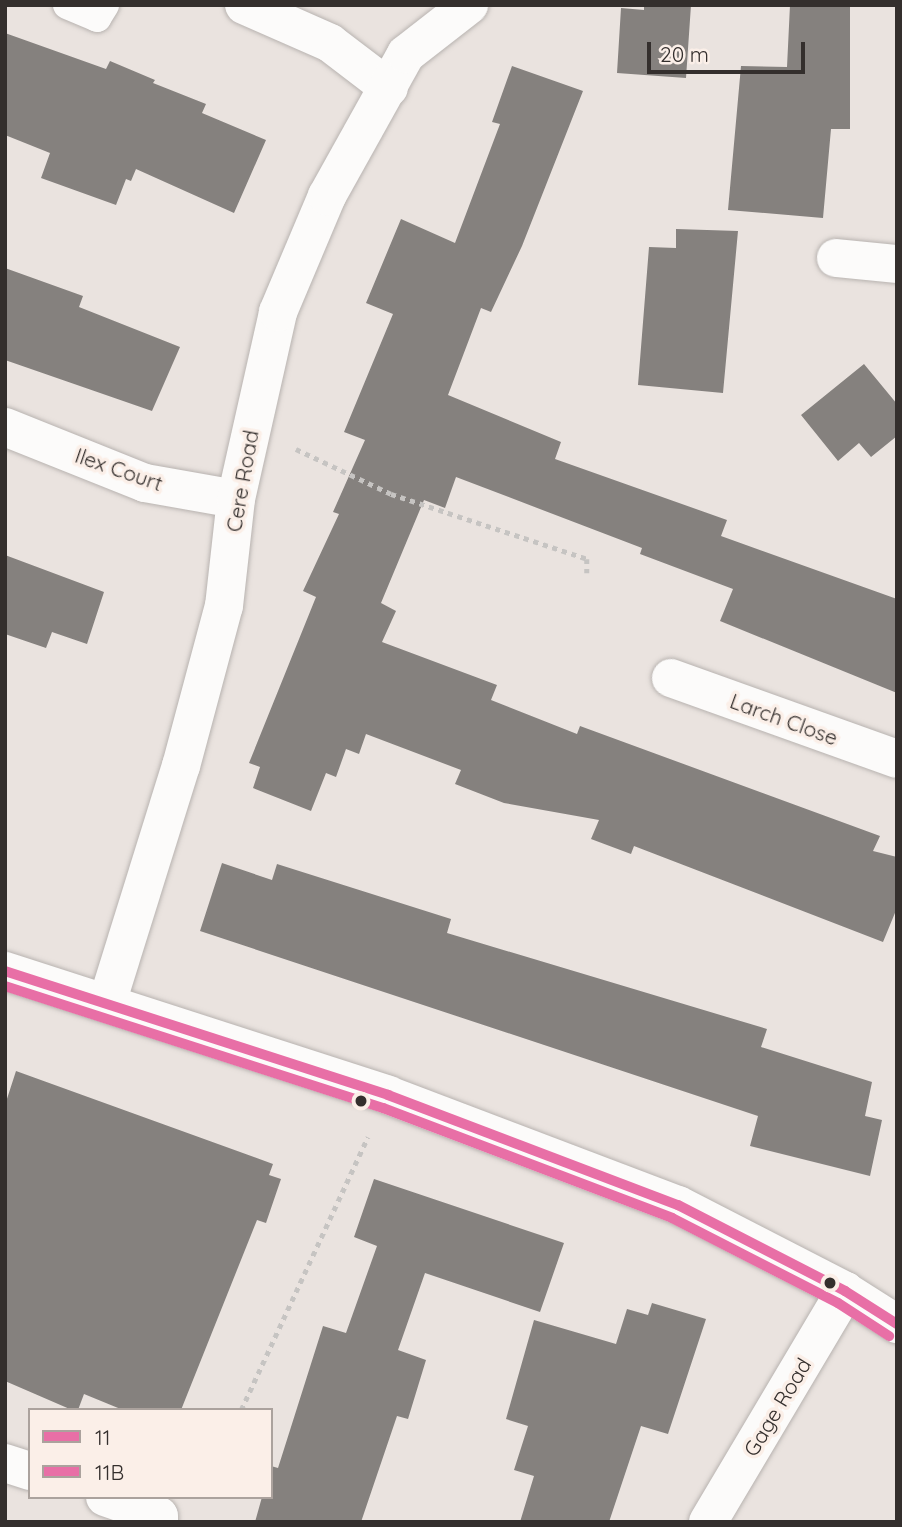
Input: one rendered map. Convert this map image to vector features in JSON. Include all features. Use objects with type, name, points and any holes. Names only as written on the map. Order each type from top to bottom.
[{"type":"street","points":[[244,5],[330,43],[389,88]]},
{"type":"street","name":"Cere Road","points":[[107,1003],[181,766],[224,606],[236,499],[278,312],[327,196],[406,54],[469,5]]},
{"type":"street","points":[[836,258],[897,264]]},
{"type":"street","name":"Ilex Court","points":[[5,427],[145,483],[236,499]]},
{"type":"street","name":"Larch Close","points":[[671,678],[897,759]]},
{"type":"street","points":[[5,971],[388,1095],[678,1205],[845,1291],[897,1324]]},
{"type":"street","name":"Gage Road","points":[[708,1522],[845,1291]]},
{"type":"street","points":[[5,1462],[28,1470]]},
{"type":"street","points":[[113,1499],[166,1512]]},
{"type":"lane","points":[[66,5],[97,18],[105,5]]},
{"type":"path","points":[[251,427],[391,494],[587,559],[587,573]]},
{"type":"path","points":[[242,1408],[388,1095]]},
{"type":"building","points":[[644,5],[691,5],[686,78],[617,73],[621,8],[644,10]]},
{"type":"building","points":[[790,5],[850,5],[850,129],[831,129],[823,218],[728,210],[741,66],[787,67]]},
{"type":"building","points":[[5,33],[106,69],[110,61],[155,80],[153,83],[206,104],[202,113],[266,140],[234,213],[136,169],[131,181],[126,179],[116,205],[41,178],[50,153],[5,135]]},
{"type":"building","points":[[512,66],[583,91],[522,246],[491,312],[481,308],[448,395],[561,442],[555,459],[727,520],[721,536],[897,599],[897,693],[720,621],[733,589],[640,554],[642,548],[456,477],[445,508],[424,500],[381,603],[396,611],[382,642],[497,685],[491,700],[577,734],[580,726],[880,836],[873,851],[897,857],[897,908],[883,942],[634,846],[631,854],[591,839],[599,820],[504,803],[455,784],[461,770],[366,734],[359,754],[346,749],[336,777],[326,773],[311,811],[253,788],[260,767],[249,763],[316,597],[303,591],[339,514],[333,512],[365,440],[344,432],[393,314],[366,303],[401,219],[455,243],[500,124],[492,122]]},
{"type":"building","points":[[676,229],[738,231],[723,393],[638,385],[649,247],[676,248]]},
{"type":"building","points":[[5,268],[83,296],[79,307],[180,347],[152,411],[5,360]]},
{"type":"building","points":[[864,364],[897,404],[897,436],[871,457],[859,443],[838,461],[801,415]]},
{"type":"building","points":[[5,555],[104,592],[87,644],[52,632],[46,648],[5,634]]},
{"type":"building","points":[[222,863],[272,880],[277,864],[451,919],[447,933],[767,1029],[761,1047],[872,1082],[865,1116],[882,1120],[870,1176],[750,1146],[758,1116],[200,931]]},
{"type":"building","points":[[16,1071],[273,1164],[269,1175],[281,1179],[266,1223],[257,1220],[182,1408],[118,1408],[84,1394],[79,1408],[67,1408],[5,1381],[5,1105]]},
{"type":"building","points":[[374,1179],[564,1243],[540,1312],[425,1273],[398,1350],[426,1360],[408,1419],[397,1416],[361,1522],[255,1522],[261,1499],[273,1499],[273,1467],[278,1468],[323,1326],[346,1333],[377,1246],[354,1237]]},
{"type":"building","points":[[652,1303],[706,1319],[668,1434],[641,1426],[609,1522],[520,1522],[534,1476],[514,1470],[528,1426],[506,1419],[534,1320],[616,1344],[627,1309],[648,1315]]},
{"type":"transit line","name":"11","points":[[5,971],[388,1095],[678,1205],[845,1291],[897,1324]]},
{"type":"transit line","name":"11B","points":[[5,986],[383,1108],[672,1218],[838,1303],[889,1336]]}]
